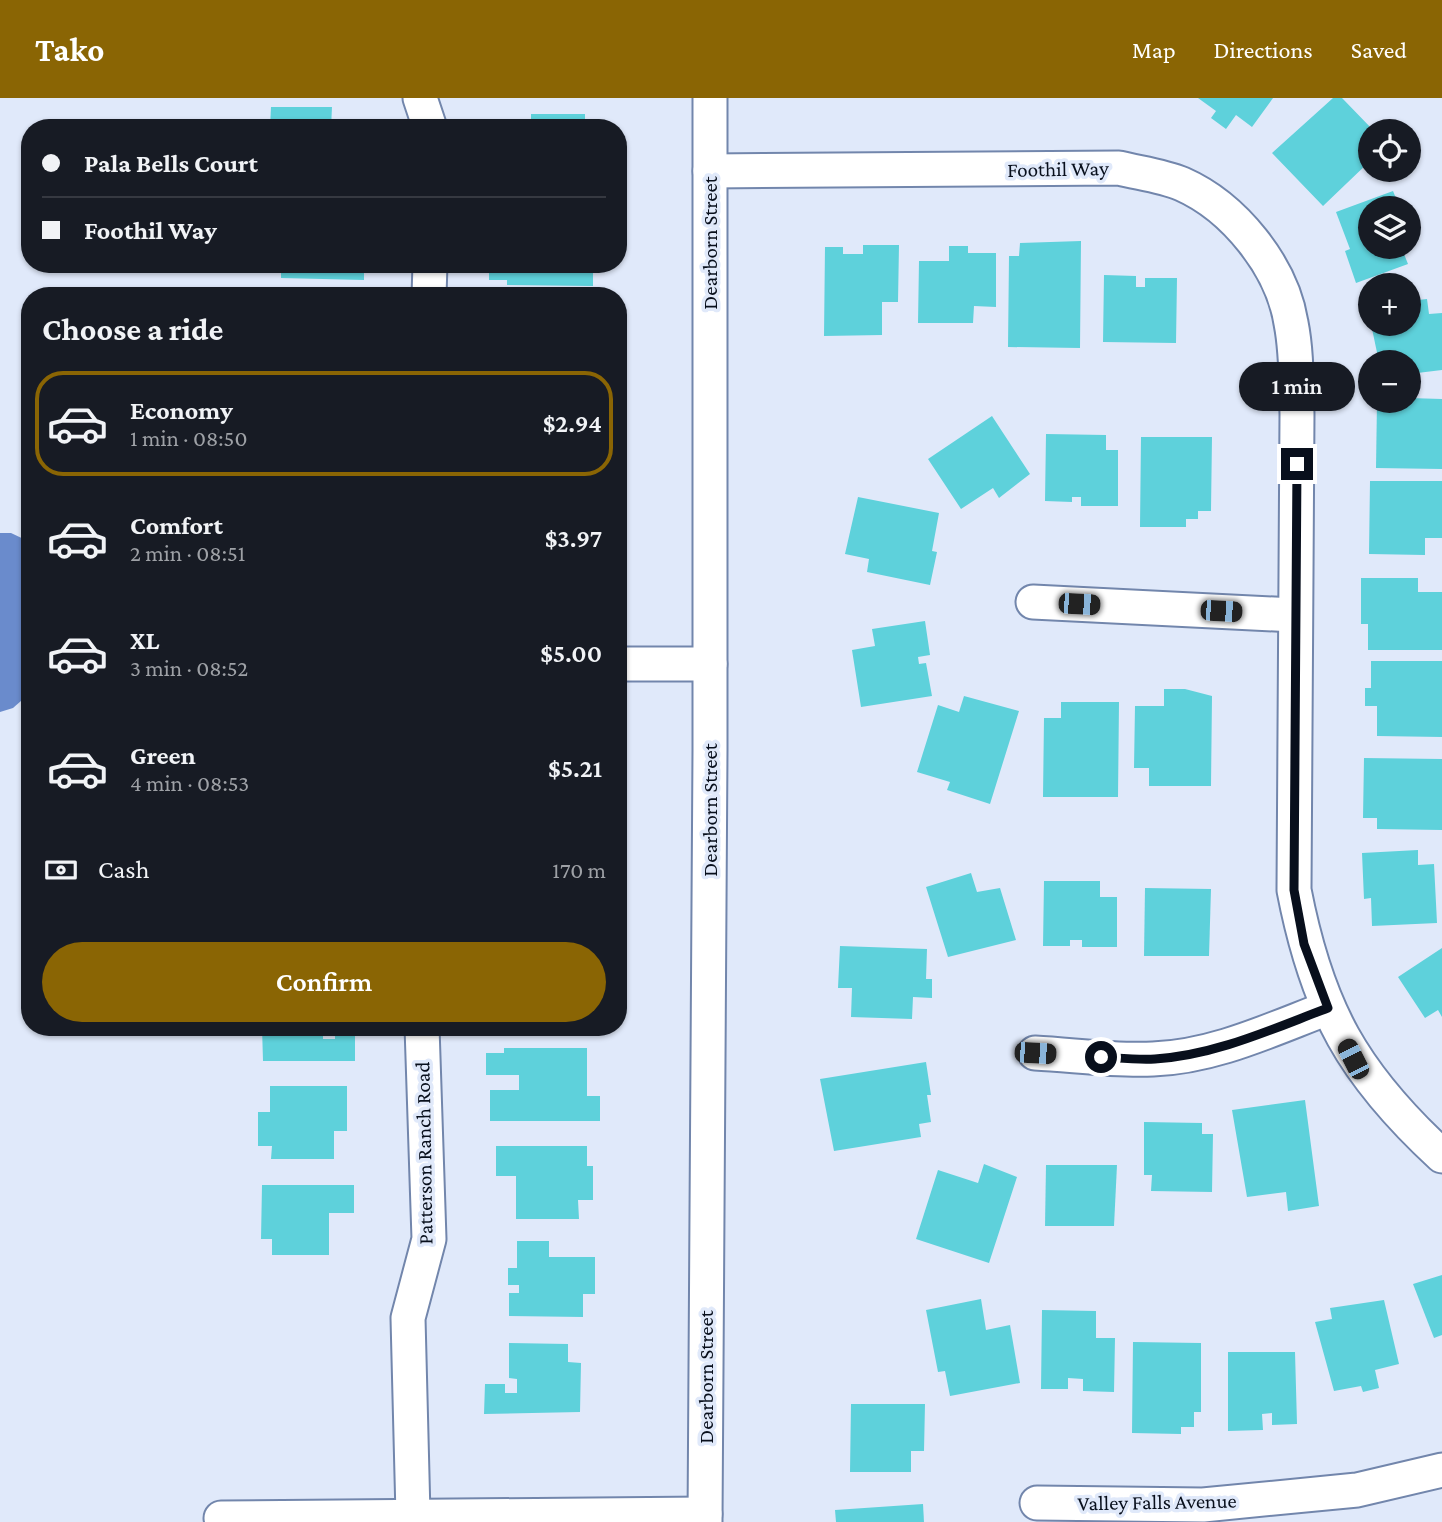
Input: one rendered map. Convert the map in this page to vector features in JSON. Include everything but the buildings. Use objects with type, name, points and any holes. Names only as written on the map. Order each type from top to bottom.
[{"type":"street","points":[[421,98],[427,119]]},
{"type":"street","name":"Dearborn Street","points":[[705,1518],[710,98]]},
{"type":"street","name":"Foothil Way","points":[[710,171],[1119,168],[1182,184],[1230,215],[1261,254],[1282,292],[1291,322],[1297,414],[1294,890],[1304,944],[1328,1008],[1353,1059],[1398,1116],[1442,1156]]},
{"type":"street","points":[[1033,602],[1294,615]]},
{"type":"street","points":[[627,664],[710,664]]},
{"type":"street","points":[[1035,1053],[1153,1059],[1192,1055],[1224,1047],[1328,1008]]},
{"type":"street","name":"Patterson Ranch Road","points":[[414,1516],[408,1318],[429,1239],[422,1036]]},
{"type":"street","name":"Valley Falls Avenue","points":[[1037,1503],[1203,1505],[1357,1490],[1442,1470]]},
{"type":"street","points":[[221,1517],[705,1518]]},
{"type":"water","points":[[0,533],[11,533],[21,538],[21,701],[13,708],[0,712]]},
{"type":"route","points":[[1101,1057],[1153,1059],[1192,1055],[1224,1047],[1328,1008],[1304,944],[1294,890],[1297,464]]}]
